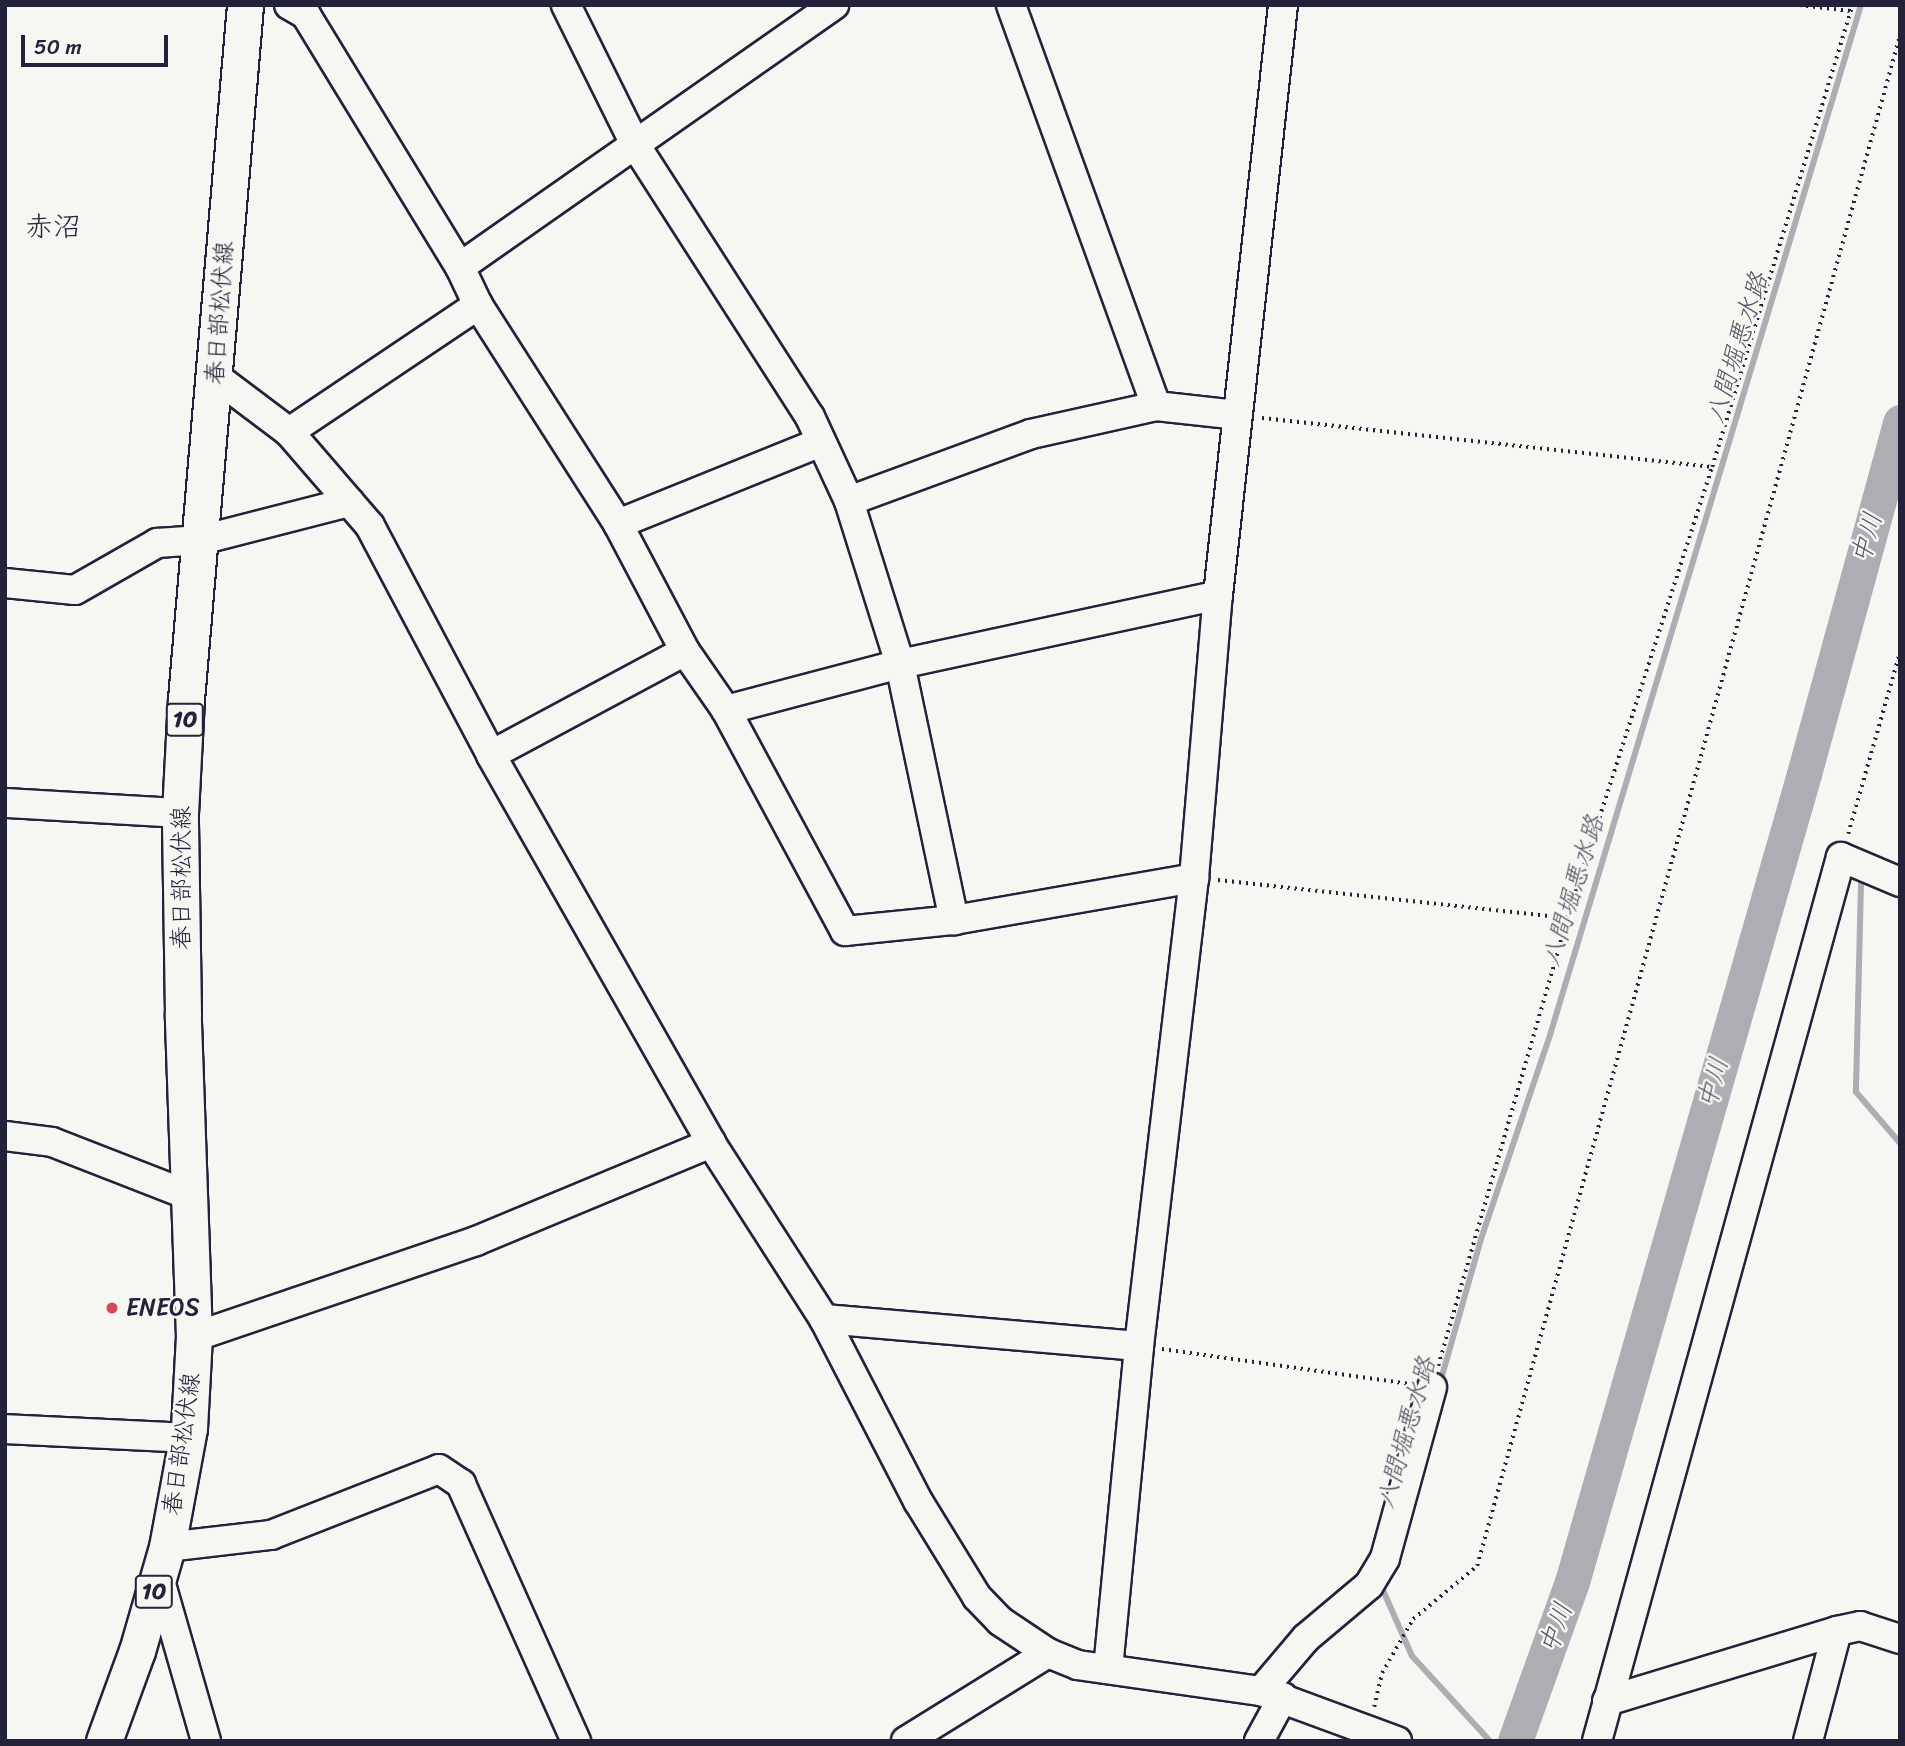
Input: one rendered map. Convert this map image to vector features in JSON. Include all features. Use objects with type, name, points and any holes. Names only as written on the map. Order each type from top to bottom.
[{"type":"main road","name":"春日部松伏線","points":[[104,1741],[137,1651],[163,1562],[187,1438],[194,1337],[188,1195],[180,813],[186,699],[216,377],[245,5]]},
{"type":"street","points":[[289,5],[306,15],[460,267],[478,305],[618,524],[685,651],[726,710],[845,931],[954,920],[1194,878]]},
{"type":"street","points":[[566,5],[636,146],[810,417],[849,501],[901,664],[954,920]]},
{"type":"street","points":[[460,267],[834,5]]},
{"type":"street","points":[[1011,5],[1156,406]]},
{"type":"street","points":[[1108,1669],[1139,1346],[1194,878],[1218,595],[1283,5]]},
{"type":"street","points":[[289,432],[478,305]]},
{"type":"street","points":[[216,377],[289,432],[370,526],[491,755],[711,1143],[824,1319],[918,1501],[977,1597],[1000,1621],[1048,1653],[1078,1665],[1272,1694],[1397,1741]]},
{"type":"street","points":[[849,501],[1031,435],[1156,406],[1237,415]]},
{"type":"street","points":[[618,524],[821,442]]},
{"type":"street","points":[[5,583],[75,590],[157,543],[201,540],[349,502]]},
{"type":"street","points":[[726,710],[901,664],[1218,595]]},
{"type":"street","points":[[491,755],[685,651]]},
{"type":"street","points":[[5,803],[180,813]]},
{"type":"street","points":[[1597,1741],[1841,857],[1900,882]]},
{"type":"street","points":[[5,1136],[52,1142],[188,1195]]},
{"type":"street","points":[[194,1337],[476,1241],[711,1143]]},
{"type":"street","points":[[824,1319],[1139,1346]]},
{"type":"street","points":[[1259,1741],[1272,1694],[1306,1637],[1369,1585],[1385,1558],[1432,1387]]},
{"type":"street","points":[[5,1429],[187,1438]]},
{"type":"street","points":[[206,1741],[163,1562],[271,1535],[439,1469],[461,1484],[576,1741]]},
{"type":"street","points":[[1608,1701],[1860,1626],[1900,1639]]},
{"type":"street","points":[[1808,1741],[1837,1631]]},
{"type":"street","points":[[906,1741],[1048,1653]]},
{"type":"path","points":[[1799,5],[1851,11]]},
{"type":"path","points":[[1139,1346],[1432,1387],[1567,919],[1712,467],[1852,5]]},
{"type":"path","points":[[1368,1732],[1382,1673],[1413,1619],[1477,1566],[1900,34]]},
{"type":"path","points":[[1237,415],[1712,467]]},
{"type":"path","points":[[1841,857],[1900,651]]},
{"type":"path","points":[[1194,878],[1567,919]]},
{"type":"waterway","name":"八間堀悪水路","points":[[1440,1383],[1481,1239],[1550,1035],[1861,5]]},
{"type":"waterway","name":"中川","points":[[1515,1741],[1572,1582],[1804,774],[1900,422]]},
{"type":"waterway","points":[[1861,883],[1856,1092],[1900,1143]]},
{"type":"waterway","points":[[1382,1588],[1412,1656],[1490,1741]]},
{"type":"place","name":"ENEOS","points":[[112,1308]]},
{"type":"district","name":"赤沼","points":[[53,227]]}]
